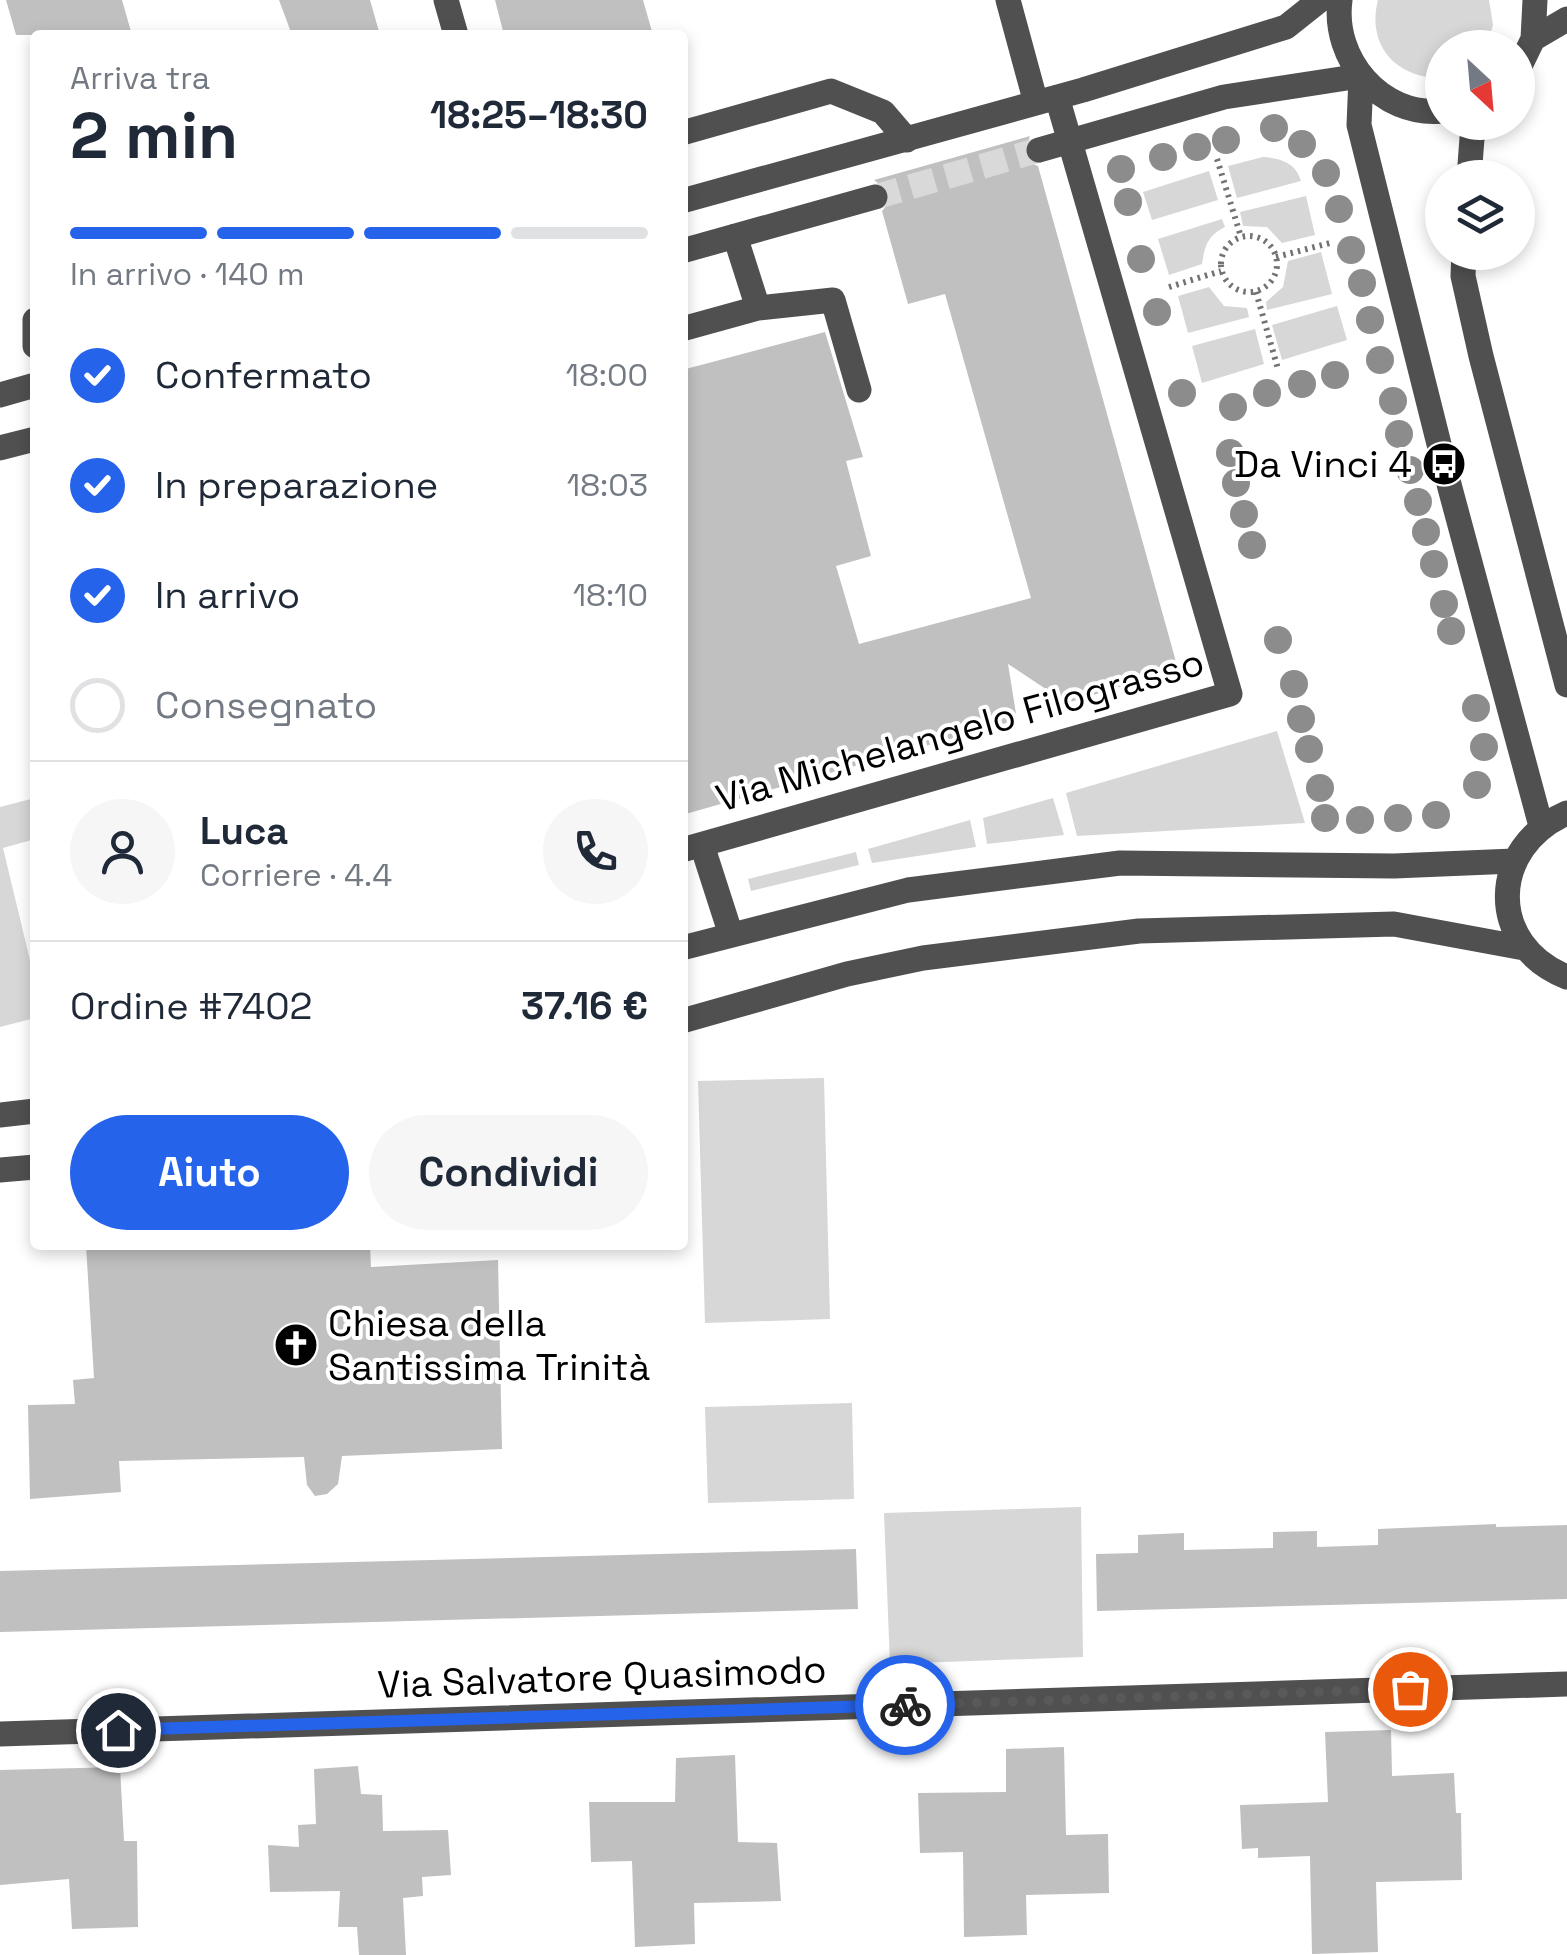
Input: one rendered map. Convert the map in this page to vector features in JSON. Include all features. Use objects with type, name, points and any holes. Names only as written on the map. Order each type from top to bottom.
[{"type":"street","points":[[446,0],[455,30]]},
{"type":"street","points":[[1008,0],[1046,100],[1067,142]]},
{"type":"street","points":[[688,199],[1046,100],[1286,26],[1320,0]]},
{"type":"street","points":[[1340,0],[1338,15],[1344,47],[1360,76],[1382,96],[1407,108],[1425,110]]},
{"type":"street","points":[[1533,30],[1535,0]]},
{"type":"street","points":[[1535,38],[1567,18]]},
{"type":"street","points":[[1039,150],[1224,97],[1360,76]]},
{"type":"street","points":[[1360,76],[1359,125],[1450,488],[1541,826]]},
{"type":"street","points":[[688,131],[831,91],[883,112],[907,140]]},
{"type":"street","name":"Via Michelangelo Filograsso","points":[[692,847],[1230,694],[1067,142]]},
{"type":"street","points":[[688,249],[875,197]]},
{"type":"street","points":[[735,236],[758,308]]},
{"type":"street","points":[[1463,270],[1481,356],[1567,684]]},
{"type":"street","points":[[688,326],[758,308],[833,300],[859,390]]},
{"type":"street","points":[[0,395],[30,386]]},
{"type":"street","points":[[0,448],[30,444]]},
{"type":"street","points":[[1567,813],[1541,826],[1514,861],[1508,906],[1513,928],[1524,948],[1559,974],[1567,1000]]},
{"type":"street","points":[[692,847],[731,935]]},
{"type":"street","points":[[688,946],[908,890],[1120,864],[1394,866],[1514,861]]},
{"type":"street","points":[[688,1019],[847,974],[923,958],[1139,932],[1394,924],[1524,948]]},
{"type":"street","points":[[0,1116],[30,1112]]},
{"type":"street","points":[[0,1170],[30,1167]]},
{"type":"street","name":"Via Salvatore Quasimodo","points":[[0,1734],[1567,1684]]},
{"type":"path","points":[[1217,158],[1241,237]]},
{"type":"path","points":[[1241,237],[1265,241],[1276,257],[1275,274],[1256,292],[1230,286],[1221,271],[1223,252],[1241,237]]},
{"type":"path","points":[[1276,257],[1330,243]]},
{"type":"path","points":[[1169,287],[1221,271]]},
{"type":"path","points":[[1256,292],[1278,369]]},
{"type":"shaded area","points":[[1378,0],[1489,0],[1493,25],[1492,30],[1425,30],[1425,77],[1411,73],[1389,57],[1381,45],[1375,17]]},
{"type":"shaded area","points":[[1263,157],[1287,163],[1301,181],[1237,198],[1228,166]]},
{"type":"shaded area","points":[[1209,171],[1218,200],[1152,220],[1143,192]]},
{"type":"shaded area","points":[[1306,196],[1315,235],[1282,243],[1267,227],[1243,226],[1240,212]]},
{"type":"shaded area","points":[[1222,219],[1225,227],[1208,242],[1202,264],[1169,275],[1158,239]]},
{"type":"shaded area","points":[[1321,252],[1332,294],[1267,310],[1266,302],[1283,287],[1288,261]]},
{"type":"shaded area","points":[[1209,287],[1224,306],[1247,308],[1249,317],[1188,333],[1178,296]]},
{"type":"shaded area","points":[[1337,306],[1347,340],[1282,360],[1272,325]]},
{"type":"shaded area","points":[[1255,329],[1264,364],[1202,383],[1192,346]]},
{"type":"shaded area","points":[[1277,731],[1305,823],[1077,836],[1066,793]]},
{"type":"shaded area","points":[[1053,798],[1064,835],[987,844],[983,818]]},
{"type":"shaded area","points":[[30,799],[30,840],[3,848],[30,960],[30,1019],[0,1027],[0,807]]},
{"type":"shaded area","points":[[970,820],[976,847],[872,863],[868,849]]},
{"type":"shaded area","points":[[856,852],[859,865],[751,891],[748,879]]},
{"type":"shaded area","points":[[824,1078],[830,1319],[705,1323],[698,1081]]},
{"type":"shaded area","points":[[852,1403],[854,1499],[708,1503],[705,1407]]},
{"type":"shaded area","points":[[1081,1507],[1083,1657],[890,1664],[884,1513]]},
{"type":"building","points":[[6,0],[122,0],[131,30],[30,30],[30,35],[16,35]]},
{"type":"building","points":[[279,0],[370,0],[379,30],[290,30]]},
{"type":"building","points":[[495,0],[643,0],[652,30],[503,30]]},
{"type":"building","points":[[1030,136],[1023,154],[1028,162],[1038,166],[1178,669],[1067,703],[1008,664],[1017,720],[688,813],[688,368],[825,332],[863,457],[846,461],[871,556],[836,566],[859,644],[1031,598],[945,294],[908,304],[882,211],[890,202],[890,192],[874,180]]},
{"type":"building","name":"Chiesa della Santissima Trinità","points":[[86,1250],[370,1250],[371,1267],[498,1260],[502,1449],[342,1456],[338,1484],[327,1494],[315,1496],[307,1485],[304,1457],[119,1461],[121,1492],[30,1499],[28,1405],[75,1404],[73,1380],[94,1378]]},
{"type":"building","points":[[1567,1525],[1567,1599],[1097,1611],[1096,1554],[1138,1553],[1138,1535],[1184,1533],[1184,1550],[1273,1548],[1273,1532],[1317,1531],[1317,1547],[1378,1545],[1378,1529]]},
{"type":"building","points":[[856,1549],[858,1609],[0,1632],[0,1571]]},
{"type":"building","points":[[1391,1730],[1392,1776],[1454,1773],[1456,1813],[1461,1813],[1462,1880],[1376,1882],[1378,1952],[1312,1954],[1310,1856],[1258,1858],[1258,1848],[1242,1849],[1240,1805],[1328,1802],[1325,1732]]},
{"type":"building","points":[[1064,1747],[1066,1835],[1108,1834],[1109,1893],[1026,1895],[1027,1935],[964,1937],[963,1852],[920,1853],[918,1793],[1006,1792],[1006,1749]]},
{"type":"building","points":[[735,1755],[738,1842],[777,1843],[781,1901],[694,1903],[695,1944],[635,1947],[632,1861],[591,1862],[589,1802],[675,1802],[676,1758]]},
{"type":"building","points":[[358,1766],[361,1794],[382,1795],[383,1831],[448,1830],[451,1875],[422,1877],[423,1896],[403,1898],[406,1955],[359,1955],[357,1927],[338,1927],[340,1891],[270,1892],[268,1845],[299,1847],[298,1825],[316,1824],[314,1769]]},
{"type":"building","points":[[120,1767],[124,1841],[137,1841],[138,1927],[72,1929],[69,1879],[0,1885],[0,1770]]},
{"type":"tunnel","points":[[875,197],[1039,150]]},
{"type":"way so far","points":[[905,1705],[1410,1689]]},
{"type":"place","name":"Da Vinci 4","points":[[1444,464]]},
{"type":"place","name":"Chiesa della Santissima Trinità","points":[[296,1345]]},
{"type":"route","points":[[118,1730],[905,1705]]}]
